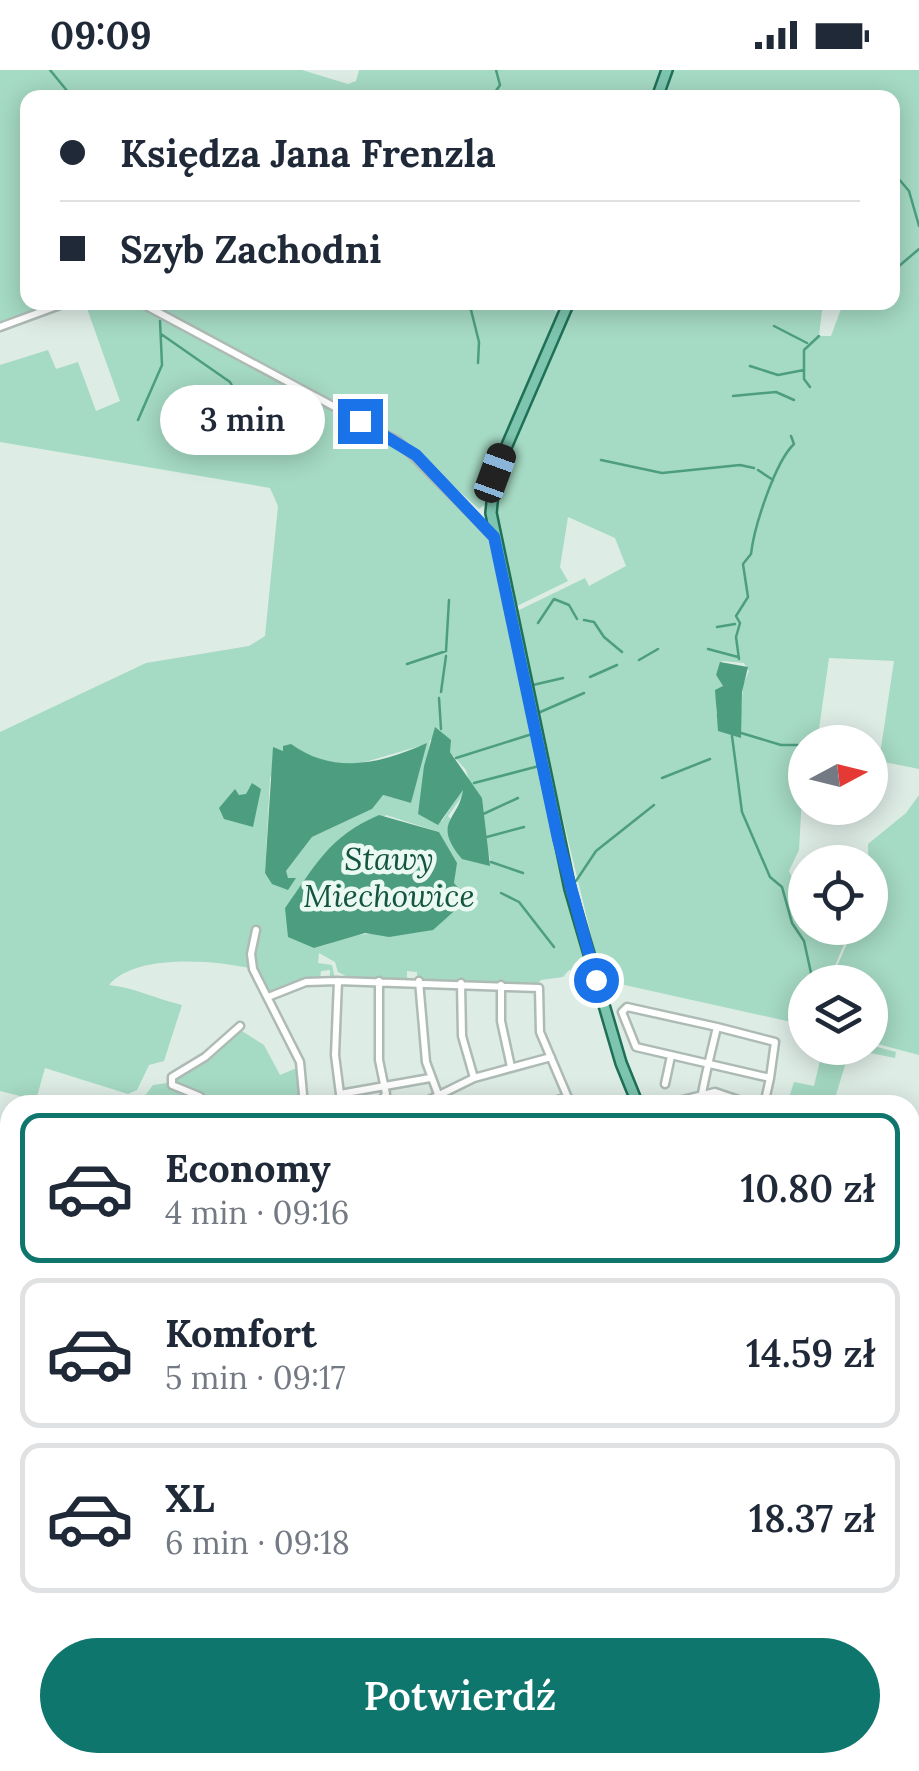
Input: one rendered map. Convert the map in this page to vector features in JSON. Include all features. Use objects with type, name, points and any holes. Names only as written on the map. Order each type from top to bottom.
[{"type":"main road","points":[[565,310],[502,454],[493,483],[491,513],[570,889],[620,1063],[634,1095]]},
{"type":"street","points":[[0,327],[46,310]]},
{"type":"street","points":[[154,310],[398,441],[494,537]]},
{"type":"street","points":[[476,519],[491,513]]},
{"type":"street","points":[[256,930],[252,961],[300,1062],[303,1095]]},
{"type":"street","points":[[268,997],[306,982],[338,980],[539,988],[538,1022],[567,1095]]},
{"type":"street","points":[[338,980],[335,1055],[340,1094],[430,1078]]},
{"type":"street","points":[[379,981],[385,1095]]},
{"type":"street","points":[[419,982],[430,1078],[436,1094],[474,1078],[551,1057]]},
{"type":"street","points":[[461,984],[462,1036],[474,1078]]},
{"type":"street","points":[[501,986],[501,1021],[511,1068]]},
{"type":"street","points":[[766,1095],[770,1078],[775,1042],[627,1006],[622,1012],[631,1042],[770,1078]]},
{"type":"street","points":[[197,1095],[172,1085],[172,1077],[204,1057],[240,1026]]},
{"type":"street","points":[[702,1095],[717,1027]]},
{"type":"street","points":[[665,1084],[672,1055]]},
{"type":"street","points":[[693,1095],[730,1095]]},
{"type":"shaded area","points":[[0,70],[302,70],[348,84],[356,81],[359,70],[662,70],[654,90],[20,90],[20,310],[36,310],[0,323]]},
{"type":"shaded area","points":[[673,70],[919,70],[919,769],[888,763],[888,725],[884,725],[894,661],[829,658],[820,725],[788,725],[788,825],[800,825],[799,845],[788,845],[788,945],[844,945],[835,965],[788,965],[788,1021],[602,980],[513,613],[585,578],[589,586],[626,566],[615,538],[568,517],[560,567],[568,581],[513,608],[495,509],[499,476],[571,310],[822,310],[819,336],[831,336],[841,310],[900,310],[900,90],[666,90]],"holes":[[[722,661],[744,663],[749,671],[743,685],[740,729],[716,714],[716,696],[723,686],[716,675]]]},
{"type":"shaded area","points":[[88,310],[145,310],[375,432],[417,462],[488,539],[592,980],[569,970],[563,977],[541,980],[536,985],[417,979],[417,972],[407,971],[407,979],[348,977],[338,972],[335,962],[319,953],[318,963],[332,965],[335,979],[330,979],[330,970],[321,971],[320,979],[270,993],[253,969],[219,963],[156,964],[121,975],[109,985],[182,1005],[164,1061],[149,1065],[137,1090],[128,1094],[45,1068],[37,1095],[0,1091],[0,732],[146,663],[249,646],[265,636],[278,506],[270,488],[0,442],[0,365],[48,350],[56,369],[78,362],[96,411],[120,401]],"holes":[[[447,738],[450,752],[466,770],[491,862],[448,816],[465,792],[463,789],[442,821],[418,814],[430,740]],[[420,746],[411,803],[382,795],[372,809],[312,837],[285,872],[288,878],[278,885],[265,873],[270,778],[283,752],[348,767]],[[386,815],[439,832],[456,863],[454,883],[468,899],[423,931],[361,934],[314,948],[285,908],[306,879]]]},
{"type":"shaded area","points":[[163,310],[558,312],[491,471],[486,504],[479,509],[394,433]]},
{"type":"shaded area","points":[[919,795],[919,1055],[888,1047],[888,965],[838,965],[846,945],[888,945],[888,845],[868,844],[906,813]]},
{"type":"shaded area","points":[[242,1031],[264,1045],[280,1075],[299,1067],[301,1095],[146,1095],[153,1085],[167,1083]]},
{"type":"shaded area","points":[[819,1065],[845,1065],[836,1095],[790,1095],[794,1082],[814,1086]]},
{"type":"water","points":[[720,662],[748,667],[742,692],[741,738],[718,731],[715,690],[723,686],[716,675]]},
{"type":"water","points":[[435,727],[451,740],[450,752],[482,798],[490,866],[462,859],[449,837],[449,822],[463,790],[438,825],[418,814],[424,766]]},
{"type":"water","name":"Stawy Miechowice","points":[[427,743],[411,803],[383,795],[372,809],[312,837],[286,871],[288,878],[296,878],[288,890],[272,884],[265,873],[273,747],[283,751],[283,746],[291,744],[324,760],[358,763]]},
{"type":"water","points":[[252,783],[261,789],[253,827],[224,819],[219,808],[235,789],[239,795],[246,794]]},
{"type":"water","name":"Stawy Miechowice","points":[[379,815],[439,832],[457,863],[454,883],[468,899],[433,930],[389,937],[365,933],[314,948],[288,937],[285,908],[315,865],[347,833]]},
{"type":"waterway","points":[[50,70],[66,90]]},
{"type":"waterway","points":[[496,70],[500,85],[497,90]]},
{"type":"waterway","points":[[900,180],[909,191],[919,226]]},
{"type":"waterway","points":[[900,265],[919,249]]},
{"type":"waterway","points":[[471,310],[479,342],[478,363]]},
{"type":"waterway","points":[[138,420],[162,365],[160,321]]},
{"type":"waterway","points":[[774,326],[807,343]]},
{"type":"waterway","points":[[161,334],[230,382],[235,391]]},
{"type":"waterway","points":[[810,387],[804,379],[804,350],[819,336]]},
{"type":"waterway","points":[[750,366],[778,375],[804,370]]},
{"type":"waterway","points":[[733,396],[776,392],[794,400]]},
{"type":"waterway","points":[[739,659],[736,637],[740,623],[736,616],[748,597],[743,564],[751,554],[773,480],[794,444],[791,436]]},
{"type":"waterway","points":[[601,460],[662,473],[740,465],[754,468]]},
{"type":"waterway","points":[[758,470],[773,480]]},
{"type":"waterway","points":[[538,623],[554,599],[569,605],[577,619]]},
{"type":"waterway","points":[[407,664],[446,651],[449,600]]},
{"type":"waterway","points":[[584,620],[594,622],[622,652]]},
{"type":"waterway","points":[[717,627],[735,624]]},
{"type":"waterway","points":[[639,660],[658,649]]},
{"type":"waterway","points":[[708,649],[738,657]]},
{"type":"waterway","points":[[441,692],[446,656]]},
{"type":"waterway","points":[[590,677],[617,665]]},
{"type":"waterway","points":[[533,685],[563,678]]},
{"type":"waterway","points":[[538,713],[584,693]]},
{"type":"waterway","points":[[439,698],[441,729]]},
{"type":"waterway","points":[[738,732],[788,745]]},
{"type":"waterway","points":[[456,758],[529,735]]},
{"type":"waterway","points":[[732,736],[742,812],[770,877],[782,887],[809,965]]},
{"type":"waterway","points":[[662,778],[710,759]]},
{"type":"waterway","points":[[474,783],[539,766]]},
{"type":"waterway","points":[[479,816],[518,798]]},
{"type":"waterway","points":[[576,881],[596,851],[654,805]]},
{"type":"waterway","points":[[483,838],[524,827]]},
{"type":"waterway","points":[[491,862],[523,873]]},
{"type":"waterway","points":[[501,893],[519,902],[554,947]]},
{"type":"route","points":[[360,421],[416,455],[494,537],[558,839],[596,980]]}]
